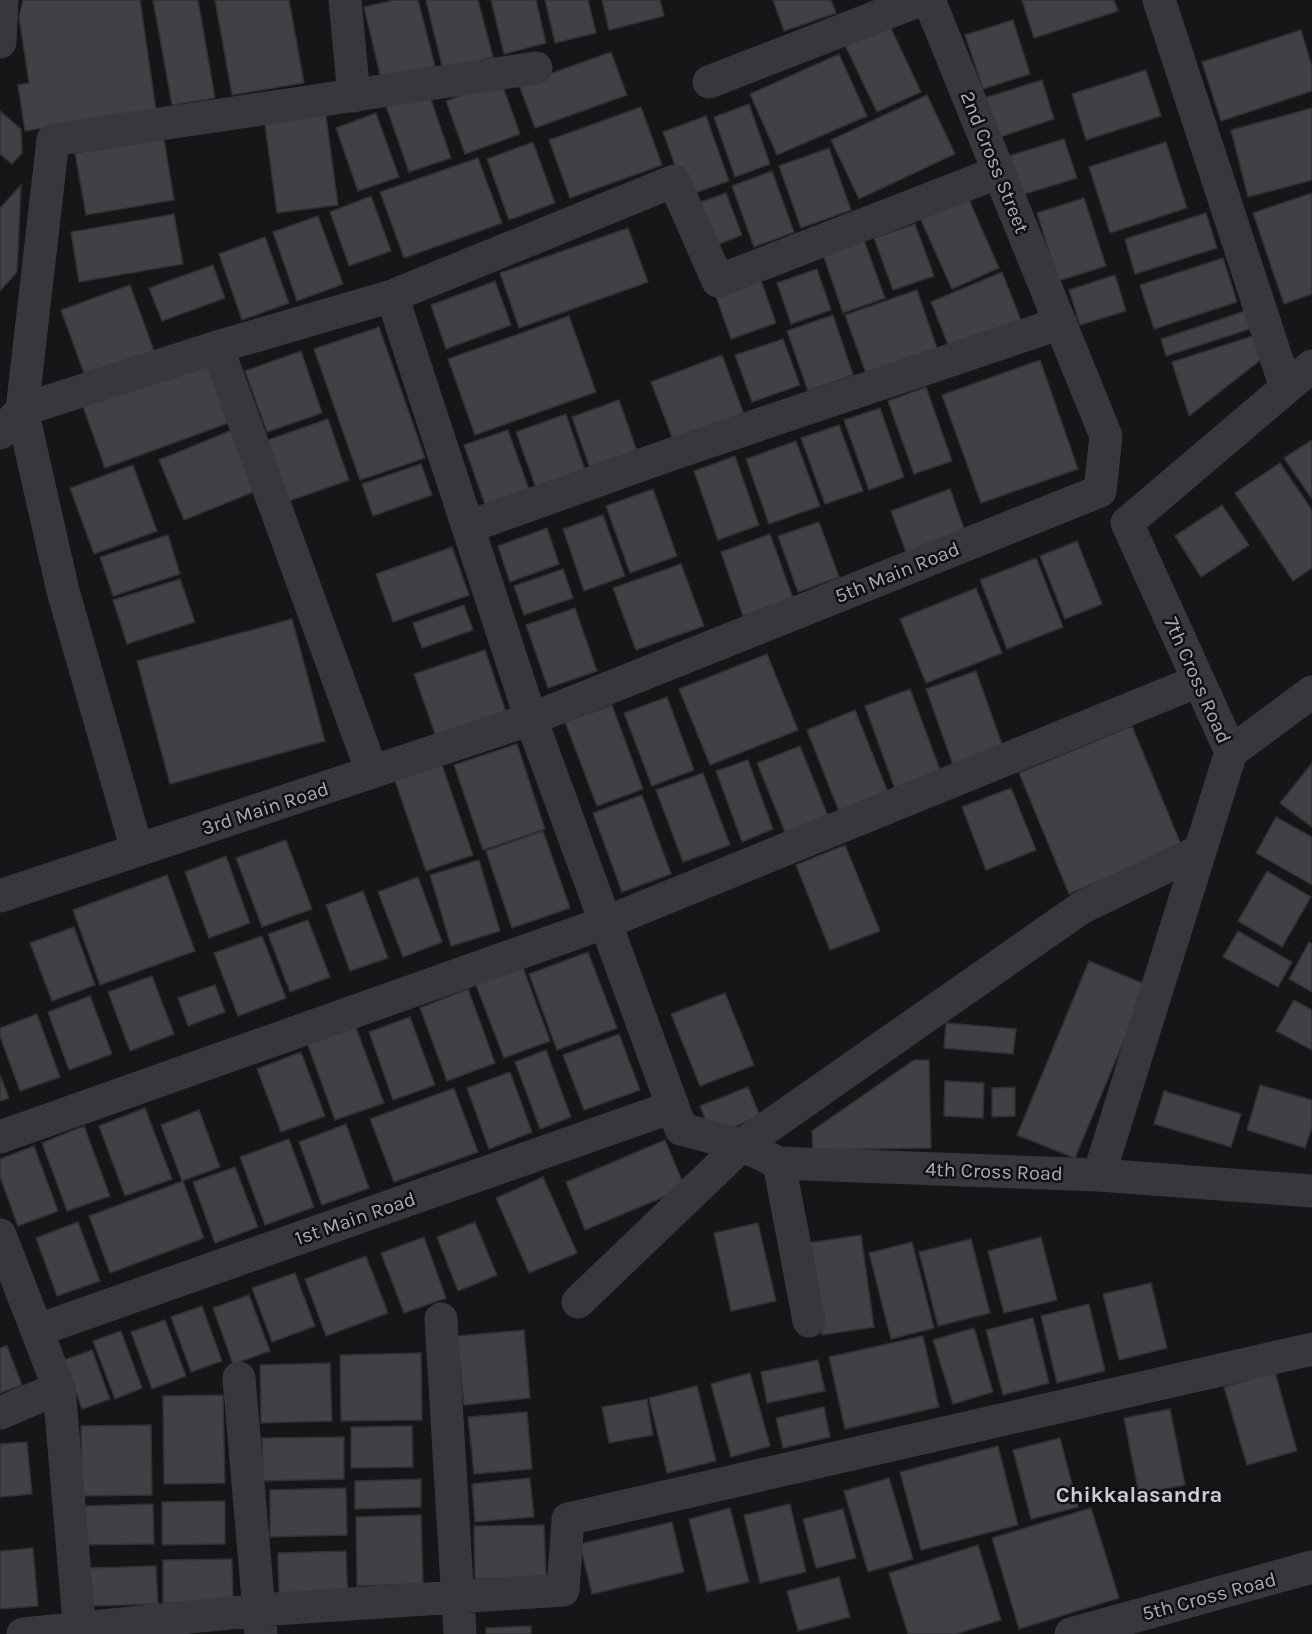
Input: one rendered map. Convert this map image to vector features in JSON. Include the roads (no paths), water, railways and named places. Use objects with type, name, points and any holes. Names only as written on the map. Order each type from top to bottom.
[{"type":"street","points":[[0,42],[2,0]]},
{"type":"street","points":[[345,0],[354,96]]},
{"type":"street","points":[[709,82],[920,0]]},
{"type":"street","name":"2nd Cross Street","points":[[929,0],[1061,323]]},
{"type":"street","points":[[1159,0],[1286,388]]},
{"type":"street","points":[[137,850],[63,591],[22,410],[53,140],[536,68]]},
{"type":"street","points":[[0,433],[22,410],[217,347],[392,296],[674,181],[718,281],[999,172]]},
{"type":"street","points":[[392,296],[531,719],[677,1118]]},
{"type":"street","points":[[468,527],[672,454],[1061,323]]},
{"type":"street","name":"5th Main Road","points":[[531,719],[1100,491],[1106,436],[1061,323]]},
{"type":"street","points":[[217,347],[372,772]]},
{"type":"street","name":"7th Cross Road","points":[[1099,1175],[1231,752],[1127,523],[1312,366]]},
{"type":"street","points":[[0,1137],[607,922],[1198,681]]},
{"type":"street","points":[[1231,752],[1312,692]]},
{"type":"street","name":"3rd Main Road","points":[[0,896],[531,719]]},
{"type":"street","points":[[578,1302],[742,1145],[1081,908],[1199,851]]},
{"type":"street","name":"4th Cross Road","points":[[677,1118],[779,1163],[1099,1175],[1312,1191]]},
{"type":"street","name":"1st Main Road","points":[[38,1330],[677,1118]]},
{"type":"street","points":[[779,1163],[809,1321]]},
{"type":"street","points":[[0,1235],[59,1388],[80,1630]]},
{"type":"street","points":[[441,1319],[460,1634]]},
{"type":"street","points":[[23,1634],[260,1622],[459,1596],[563,1590],[568,1519],[1312,1349]]},
{"type":"street","points":[[240,1378],[260,1622]]},
{"type":"street","points":[[0,1413],[59,1388]]},
{"type":"street","name":"5th Cross Road","points":[[1071,1634],[1312,1567]]},
{"type":"district","name":"Chikkalasandra","points":[[1139,1494]]}]
